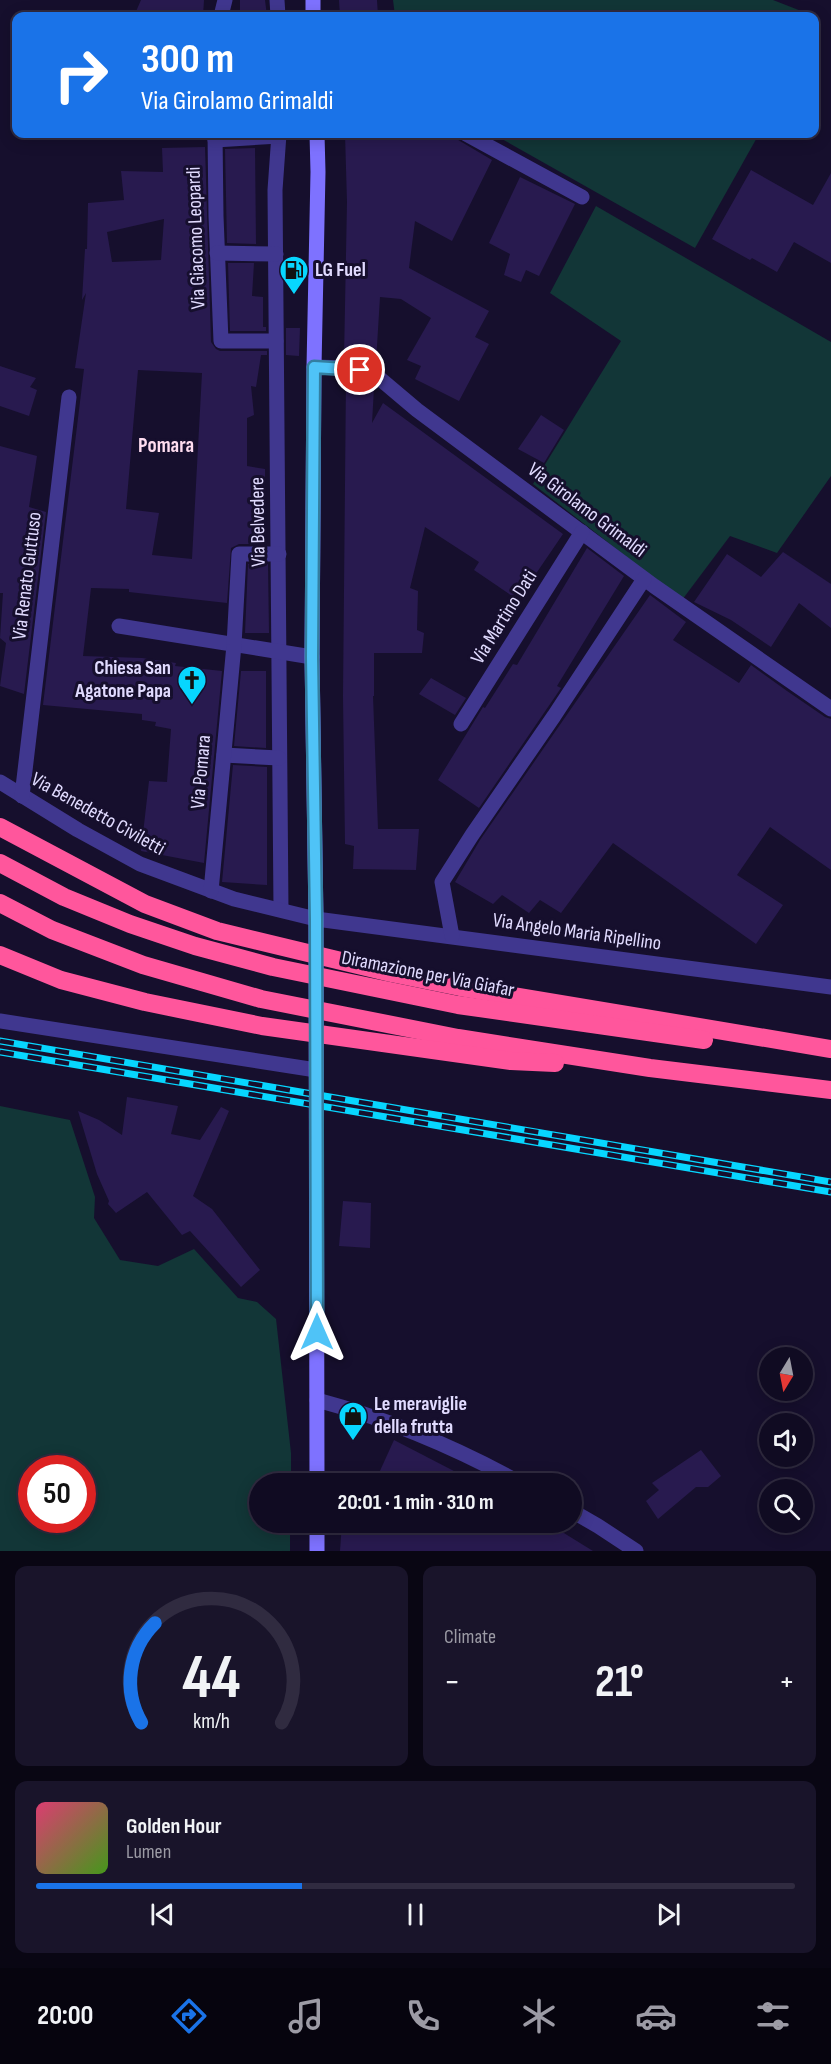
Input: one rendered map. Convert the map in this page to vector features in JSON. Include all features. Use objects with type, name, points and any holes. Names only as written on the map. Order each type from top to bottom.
[{"type":"highway","points":[[0,827],[146,904],[217,931],[391,974],[831,1048]]},
{"type":"highway","name":"Diramazione per Via Giafar","points":[[0,863],[64,897],[130,924],[195,946],[273,967],[458,1005],[568,1022],[831,1056]]},
{"type":"highway","points":[[0,903],[52,930],[143,965],[261,999],[458,1038],[650,1068],[831,1090]]},
{"type":"highway","points":[[0,955],[61,980],[145,1002],[262,1026],[511,1061],[650,1068]]},
{"type":"main road","points":[[316,138],[318,172],[312,657],[316,919],[317,1473]]},
{"type":"main road","points":[[317,1533],[317,1551]]},
{"type":"street","name":"Via Giacomo Leopardi","points":[[215,138],[221,341],[276,341]]},
{"type":"street","name":"Via Belvedere","points":[[279,138],[275,190],[281,910]]},
{"type":"street","points":[[473,138],[582,197]]},
{"type":"street","points":[[217,253],[276,254]]},
{"type":"street","name":"Via Girolamo Grimaldi","points":[[314,367],[348,368],[372,372],[417,410],[644,579],[831,709]]},
{"type":"street","name":"Via Renato Guttuso","points":[[22,796],[69,397]]},
{"type":"street","name":"Via Martino Dati","points":[[461,724],[582,532]]},
{"type":"street","name":"Via Pomara","points":[[211,891],[234,645],[239,554],[279,554]]},
{"type":"street","points":[[452,936],[442,882],[644,579]]},
{"type":"street","points":[[119,626],[312,657]]},
{"type":"street","points":[[224,755],[279,758]]},
{"type":"street","name":"Via Benedetto Civiletti","points":[[0,782],[140,864],[234,899],[316,919]]},
{"type":"street","name":"Via Angelo Maria Ripellino","points":[[316,919],[831,987]]},
{"type":"street","points":[[0,1022],[316,1070]]},
{"type":"street","points":[[317,1400],[360,1412],[421,1435],[499,1473]]},
{"type":"street","points":[[582,1517],[636,1551]]},
{"type":"green space","points":[[393,0],[773,0],[804,12],[394,12]]},
{"type":"green space","points":[[500,138],[757,138],[695,248]]},
{"type":"green space","points":[[596,206],[831,342],[831,476],[777,553],[730,536],[682,600],[533,484],[621,341],[550,293]]},
{"type":"green space","points":[[0,1106],[70,1120],[95,1197],[94,1218],[120,1260],[158,1266],[194,1249],[238,1298],[257,1302],[276,1319],[291,1453],[291,1473],[249,1473],[249,1533],[290,1533],[290,1551],[0,1551]]},
{"type":"building","points":[[141,0],[204,0],[203,12],[136,12]]},
{"type":"building","points":[[240,0],[265,0],[266,12],[240,12]]},
{"type":"building","points":[[339,0],[377,0],[378,12],[340,12]]},
{"type":"building","points":[[345,138],[455,138],[492,160],[452,241],[415,221],[409,268],[489,311],[475,337],[489,344],[459,401],[415,379],[421,366],[407,360],[431,318],[401,299],[380,297],[376,362],[344,358],[347,202]]},
{"type":"building","points":[[205,147],[211,342],[220,351],[267,351],[267,355],[261,355],[256,387],[251,386],[254,415],[247,418],[247,466],[265,469],[265,544],[239,544],[231,548],[227,603],[129,592],[129,589],[91,588],[83,656],[142,658],[176,663],[175,666],[222,671],[204,863],[141,851],[149,781],[167,782],[171,729],[155,726],[156,722],[142,720],[142,714],[43,705],[84,369],[75,368],[86,293],[82,300],[85,249],[87,249],[88,203],[124,200],[121,171],[163,172],[162,148]],"holes":[[[164,219],[161,260],[112,262],[107,232]],[[138,370],[202,373],[192,559],[152,555],[159,513],[126,509]]]},
{"type":"building","points":[[255,148],[256,244],[227,243],[225,149]]},
{"type":"building","points":[[751,170],[813,205],[831,173],[831,263],[794,242],[777,272],[712,239]]},
{"type":"building","points":[[520,177],[575,204],[539,276],[526,270],[521,282],[504,275],[510,254],[489,243]]},
{"type":"building","points":[[228,263],[254,263],[252,296],[263,297],[263,327],[266,327],[266,331],[230,331]]},
{"type":"building","points":[[286,328],[300,328],[299,356],[286,355]]},
{"type":"building","points":[[0,366],[36,378],[30,387],[37,390],[29,416],[0,406]]},
{"type":"building","points":[[346,378],[368,381],[374,388],[372,423],[383,403],[563,534],[518,600],[474,570],[479,562],[425,527],[410,588],[418,591],[417,630],[424,633],[422,653],[374,653],[373,696],[378,829],[419,829],[416,870],[353,869],[354,846],[345,844],[343,696]]},
{"type":"building","points":[[541,415],[564,430],[544,463],[518,449]]},
{"type":"building","points":[[0,446],[37,456],[29,507],[46,512],[24,694],[0,686],[6,643],[0,638],[3,593],[0,593]]},
{"type":"building","points":[[587,548],[624,576],[557,686],[561,688],[479,808],[438,780],[483,707],[485,708],[513,664],[517,665]]},
{"type":"building","points":[[783,552],[831,584],[831,628],[799,603],[771,647],[731,620],[694,602],[727,554],[761,577]]},
{"type":"building","points":[[248,564],[268,564],[269,633],[245,633]]},
{"type":"building","points":[[650,595],[686,622],[673,640],[739,683],[751,665],[831,719],[831,870],[770,827],[737,875],[783,905],[756,944],[613,843],[561,913],[540,900],[529,913],[502,895],[493,904],[455,882],[480,840]]},
{"type":"building","points":[[241,671],[266,671],[266,748],[234,746]]},
{"type":"building","points":[[431,678],[466,698],[455,715],[419,694]]},
{"type":"building","points":[[233,765],[267,767],[267,885],[222,882]]},
{"type":"building","points":[[127,1097],[178,1106],[171,1134],[200,1140],[221,1107],[229,1111],[193,1196],[212,1209],[260,1270],[241,1287],[190,1231],[182,1235],[147,1192],[116,1213],[108,1204],[109,1201],[97,1174],[78,1111],[99,1120],[122,1135]]},
{"type":"building","points":[[343,1201],[371,1203],[370,1248],[339,1246]]},
{"type":"building","points":[[394,1440],[458,1473],[379,1473]]},
{"type":"building","points":[[701,1450],[721,1476],[708,1487],[696,1487],[658,1519],[646,1501],[659,1490],[652,1483]]},
{"type":"building","points":[[341,1533],[564,1533],[593,1551],[340,1551]]},
{"type":"railway","points":[[0,1041],[831,1182]]},
{"type":"railway","points":[[0,1052],[831,1192]]},
{"type":"place","name":"LG Fuel","points":[[294,296]]},
{"type":"place","name":"Chiesa San Agatone Papa","points":[[192,706]]},
{"type":"place","name":"Le meraviglie della frutta","points":[[353,1442]]},
{"type":"district","name":"Pomara","points":[[166,445]]},
{"type":"route","points":[[317,1332],[316,919],[312,657],[314,367],[360,370]]}]
